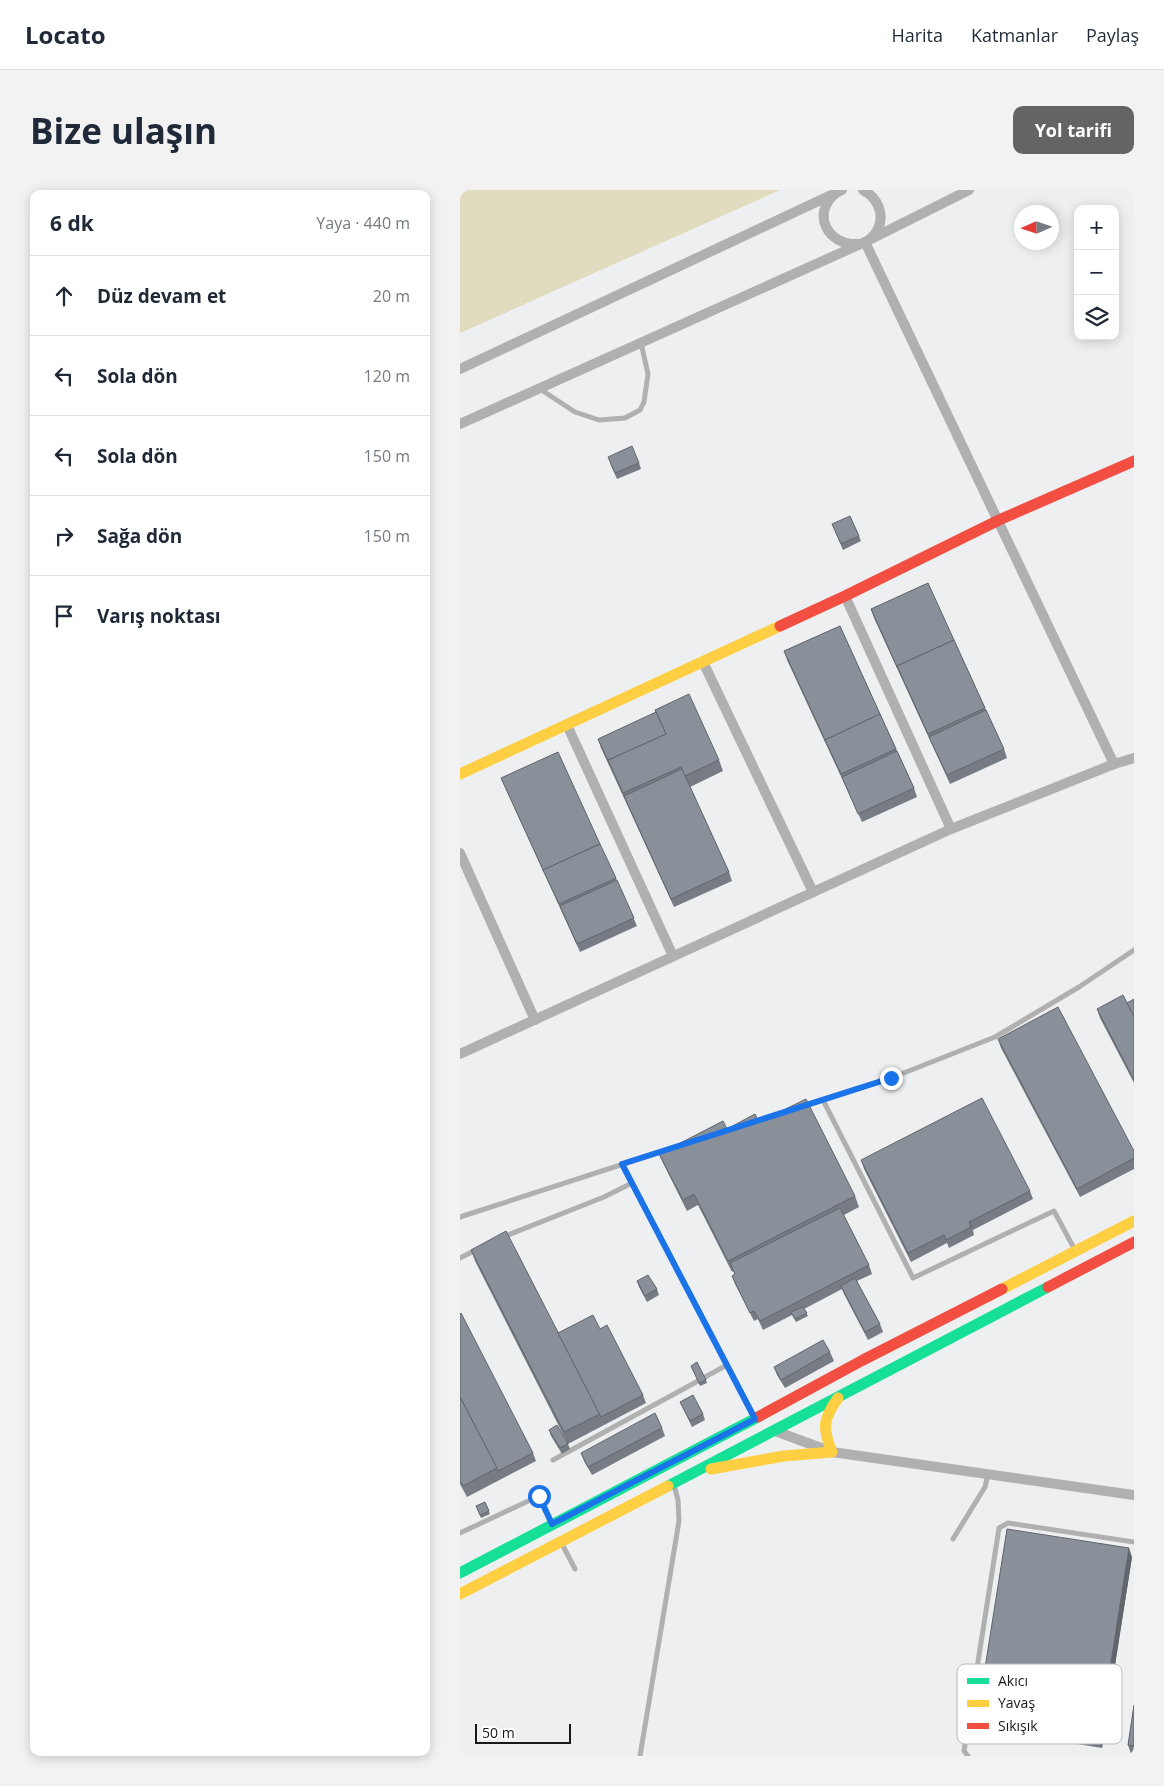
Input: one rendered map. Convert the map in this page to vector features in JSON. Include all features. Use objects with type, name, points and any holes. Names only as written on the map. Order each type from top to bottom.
[{"type":"street","points":[[840,190],[828,203],[824,218],[830,233],[842,243],[850,245],[865,242],[877,231],[881,215],[876,200],[863,190]]},
{"type":"street","points":[[460,369],[840,190]]},
{"type":"street","points":[[460,424],[865,242],[969,190]]},
{"type":"street","points":[[865,242],[1114,764]]},
{"type":"street","points":[[460,774],[845,596],[999,520],[1134,462]]},
{"type":"street","points":[[845,596],[951,829]]},
{"type":"street","points":[[703,662],[813,892]]},
{"type":"street","points":[[567,725],[673,956]]},
{"type":"street","points":[[460,1054],[951,829],[1114,764],[1134,758]]},
{"type":"street","points":[[460,853],[535,1020]]},
{"type":"street","points":[[460,1573],[755,1419],[863,1360],[1134,1221]]},
{"type":"street","points":[[460,1594],[1134,1242]]},
{"type":"street","points":[[1076,1252],[1084,1268]]},
{"type":"street","points":[[832,1452],[825,1436],[824,1424],[827,1413],[839,1396]]},
{"type":"street","points":[[755,1419],[775,1431],[832,1452],[1134,1495]]},
{"type":"street","points":[[692,1473],[784,1456],[832,1452]]},
{"type":"street","points":[[669,1464],[674,1483]]},
{"type":"street","points":[[552,1524],[560,1541]]},
{"type":"lane","points":[[540,389],[575,412],[599,420],[625,418],[640,410],[644,402],[648,374],[641,342]]},
{"type":"lane","points":[[796,1109],[891,1078],[995,1037],[1079,987],[1134,950]]},
{"type":"lane","points":[[823,1100],[913,1278],[1054,1211],[1076,1252]]},
{"type":"lane","points":[[750,1123],[787,1112]]},
{"type":"lane","points":[[460,1218],[677,1146]]},
{"type":"lane","points":[[622,1164],[755,1419]]},
{"type":"lane","points":[[499,1239],[604,1197],[632,1183]]},
{"type":"lane","points":[[460,1258],[484,1246]]},
{"type":"lane","points":[[705,1377],[727,1365]]},
{"type":"lane","points":[[553,1460],[698,1381]]},
{"type":"lane","points":[[953,1539],[985,1487],[988,1474]]},
{"type":"lane","points":[[640,1756],[678,1520],[678,1500],[674,1483]]},
{"type":"lane","points":[[460,1533],[539,1496],[552,1524]]},
{"type":"lane","points":[[978,1664],[999,1528],[1008,1523],[1134,1542]]},
{"type":"lane","points":[[560,1541],[575,1569]]},
{"type":"lane","points":[[965,1744],[964,1751],[968,1756]]},
{"type":"shaded area","points":[[460,190],[780,190],[460,333]]},
{"type":"building","points":[[632,446],[639,463],[615,473],[608,457]]},
{"type":"building","points":[[850,516],[859,536],[841,544],[832,524]]},
{"type":"building","points":[[928,583],[954,640],[897,666],[898,669],[871,609]]},
{"type":"building","points":[[840,626],[880,714],[825,740],[784,651]]},
{"type":"building","points":[[954,640],[985,708],[928,734],[897,666]]},
{"type":"building","points":[[689,694],[719,760],[685,776],[681,767],[623,793],[608,760],[666,734],[655,710]]},
{"type":"building","points":[[986,710],[1004,749],[947,775],[929,737]]},
{"type":"building","points":[[656,712],[666,734],[608,760],[609,763],[598,739]]},
{"type":"building","points":[[880,714],[896,749],[841,774],[825,740]]},
{"type":"building","points":[[897,751],[914,788],[858,814],[842,777]]},
{"type":"building","points":[[558,752],[600,844],[543,870],[501,778]]},
{"type":"building","points":[[682,769],[729,872],[671,899],[624,796]]},
{"type":"building","points":[[600,844],[616,878],[559,904],[543,870]]},
{"type":"building","points":[[617,880],[634,918],[577,944],[560,906]]},
{"type":"building","points":[[1123,995],[1134,1016],[1134,1080],[1097,1009]]},
{"type":"building","points":[[1134,999],[1134,1016],[1127,1003]]},
{"type":"building","points":[[1058,1007],[1134,1151],[1134,1158],[1077,1189],[998,1039]]},
{"type":"building","points":[[982,1098],[1030,1191],[969,1222],[971,1227],[946,1240],[944,1235],[908,1253],[861,1160]]},
{"type":"building","points":[[806,1099],[855,1196],[728,1261],[694,1194],[683,1200],[659,1154],[723,1121],[727,1129],[755,1114],[759,1122]]},
{"type":"building","points":[[840,1208],[869,1265],[760,1321],[754,1311],[750,1313],[732,1276],[735,1274],[730,1263]]},
{"type":"building","points":[[506,1231],[600,1414],[564,1432],[471,1250]]},
{"type":"building","points":[[648,1275],[657,1289],[645,1296],[637,1281]]},
{"type":"building","points":[[855,1278],[880,1324],[865,1332],[841,1286]]},
{"type":"building","points":[[803,1307],[807,1313],[795,1319],[791,1312]]},
{"type":"building","points":[[461,1313],[533,1453],[498,1471],[460,1397]]},
{"type":"building","points":[[593,1315],[600,1329],[607,1325],[643,1395],[601,1417],[558,1333]]},
{"type":"building","points":[[823,1340],[830,1352],[781,1380],[774,1367]]},
{"type":"building","points":[[697,1362],[706,1380],[699,1383],[691,1366]]},
{"type":"building","points":[[693,1395],[703,1414],[690,1421],[680,1402]]},
{"type":"building","points":[[460,1397],[497,1468],[463,1486],[460,1481]]},
{"type":"building","points":[[655,1413],[662,1428],[588,1467],[581,1453]]},
{"type":"building","points":[[557,1425],[568,1444],[560,1448],[549,1430]]},
{"type":"building","points":[[485,1502],[489,1511],[480,1515],[476,1506]]},
{"type":"building","points":[[1007,1529],[1129,1548],[1111,1664],[986,1664]]},
{"type":"building","points":[[1134,1705],[1134,1746],[1128,1745]]},
{"type":"traffic: fast","points":[[668,1486],[1048,1287]]},
{"type":"traffic: fast","points":[[460,1573],[758,1417]]},
{"type":"traffic: slow","points":[[460,774],[780,626]]},
{"type":"traffic: slow","points":[[1002,1289],[1134,1221]]},
{"type":"traffic: slow","points":[[711,1469],[784,1456],[832,1452],[827,1436],[826,1424],[829,1412],[838,1398]]},
{"type":"traffic: slow","points":[[460,1594],[668,1486]]},
{"type":"traffic: jam","points":[[780,626],[999,520],[1134,461]]},
{"type":"traffic: jam","points":[[1048,1287],[1134,1242]]},
{"type":"traffic: jam","points":[[758,1417],[863,1360],[1002,1289]]},
{"type":"route","points":[[539,1496],[552,1524],[755,1419],[622,1164],[891,1078]]}]
